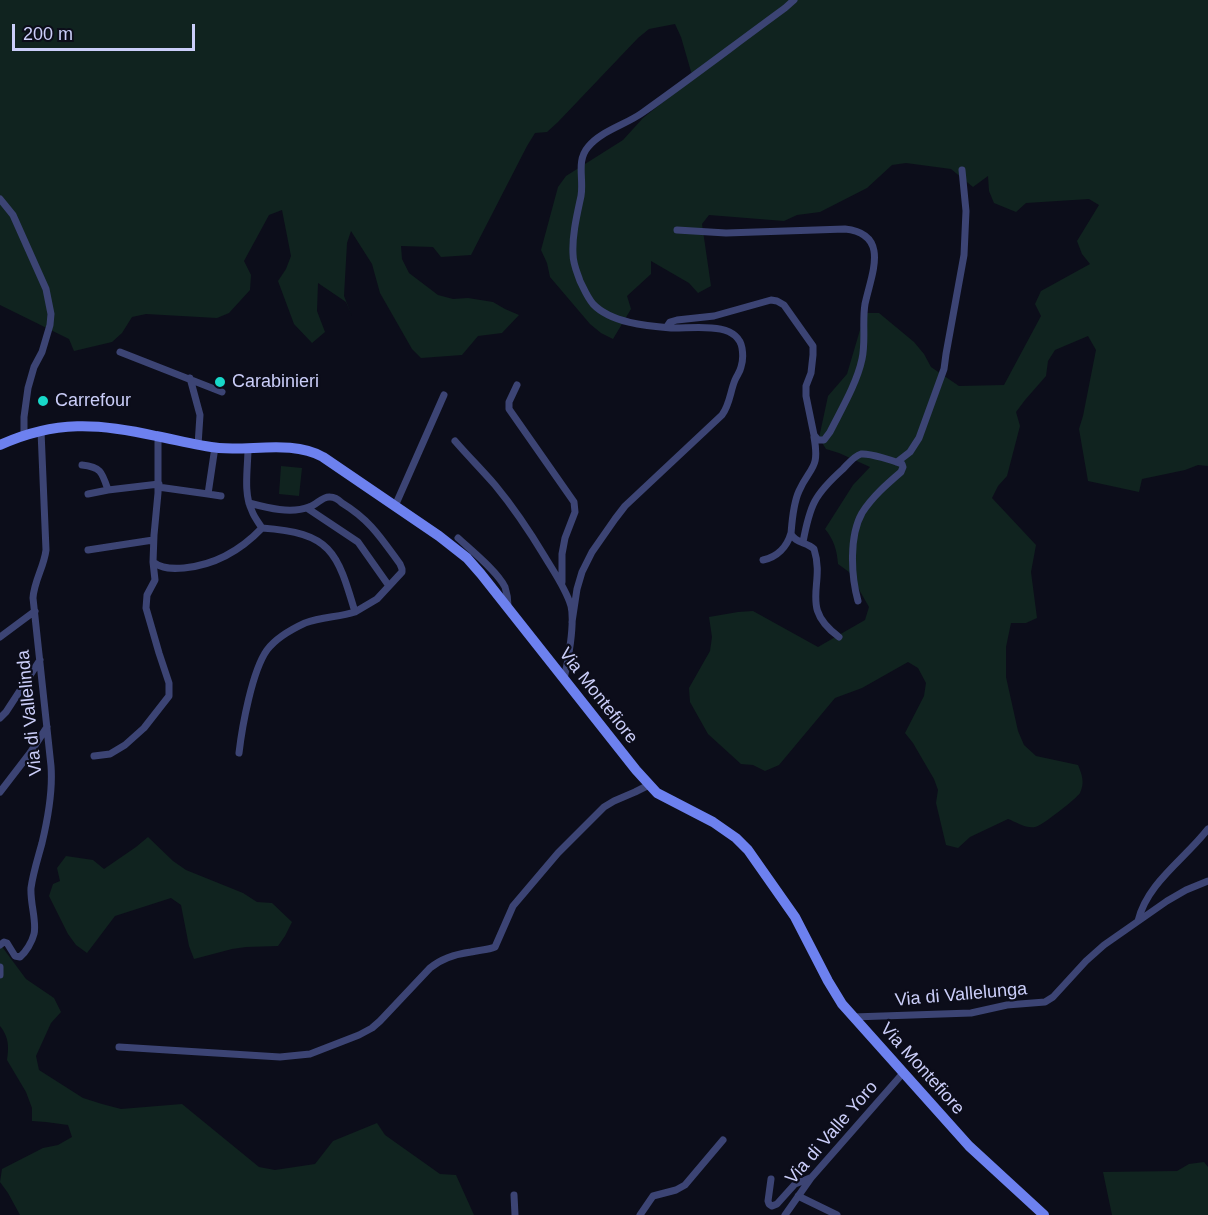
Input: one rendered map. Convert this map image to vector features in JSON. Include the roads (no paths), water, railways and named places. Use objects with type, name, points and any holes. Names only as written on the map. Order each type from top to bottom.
[{"type":"main road","name":"Via Montefiore","points":[[0,445],[41,431],[91,425],[120,428],[198,445],[292,448],[312,452],[434,532],[464,555],[481,574],[649,785],[661,795],[713,822],[744,846],[795,917],[831,987],[853,1017],[969,1146],[1044,1215]]},
{"type":"street","points":[[564,679],[577,589],[592,552],[625,507],[719,419],[729,404],[735,380],[742,365],[742,348],[739,340],[727,331],[712,327],[671,328],[631,323],[595,306],[585,293],[574,266],[573,251],[582,190],[583,155],[597,139],[640,114],[794,0]]},
{"type":"street","points":[[897,462],[910,452],[919,438],[944,369],[964,255],[966,211],[962,170]]},
{"type":"street","points":[[0,199],[13,215],[46,289],[51,314],[42,352],[28,388],[24,435]]},
{"type":"street","points":[[677,230],[726,233],[845,229],[857,232],[870,241],[875,261],[865,306],[863,354],[860,368],[828,435],[823,440],[818,440],[812,429]]},
{"type":"street","points":[[671,328],[668,325],[672,321],[714,316],[770,300],[784,305],[811,342],[813,348],[811,373],[806,386],[816,460],[797,495],[787,543],[771,558],[763,560]]},
{"type":"street","points":[[120,351],[222,392]]},
{"type":"street","points":[[190,378],[199,409],[198,445]]},
{"type":"street","points":[[517,386],[510,400],[509,409],[567,491],[574,505],[574,515],[565,538],[562,554],[563,588]]},
{"type":"street","points":[[395,506],[444,395]]},
{"type":"street","name":"Via di Vallelinda","points":[[0,945],[7,943],[15,956],[20,957],[29,946],[34,933],[31,888],[52,793],[52,770],[33,598],[34,585],[46,550],[41,431]]},
{"type":"street","points":[[94,756],[109,755],[118,751],[144,728],[169,696],[169,683],[146,609],[147,595],[155,580],[153,540],[158,485],[158,436]]},
{"type":"street","points":[[455,441],[494,484],[520,518],[563,588],[571,606],[572,622]]},
{"type":"street","points":[[208,494],[215,447]]},
{"type":"street","points":[[248,448],[249,503],[262,528]]},
{"type":"street","points":[[803,542],[811,507],[817,496],[831,479],[856,456],[867,454],[902,464],[903,470],[870,502],[861,515],[857,527],[852,575],[858,601]]},
{"type":"street","points":[[82,465],[99,469],[108,490]]},
{"type":"street","points":[[88,494],[158,485],[221,496]]},
{"type":"street","points":[[239,753],[250,691],[267,651],[286,634],[305,623],[355,612],[375,601],[401,573],[402,567],[364,518],[345,504],[330,497],[307,508],[284,510],[249,503]]},
{"type":"street","points":[[307,508],[358,542],[389,586]]},
{"type":"street","points":[[153,562],[162,568],[171,569],[208,564],[243,546],[262,528]]},
{"type":"street","points":[[262,528],[299,533],[326,547],[333,554],[345,578],[355,612]]},
{"type":"street","points":[[790,533],[793,539],[814,549],[816,558],[815,602],[819,615],[827,628],[839,637]]},
{"type":"street","points":[[458,537],[501,581],[507,594],[508,609]]},
{"type":"street","points":[[88,550],[153,540]]},
{"type":"street","points":[[0,637],[35,611]]},
{"type":"street","points":[[0,718],[40,660]]},
{"type":"street","points":[[0,792],[47,728]]},
{"type":"street","points":[[118,1047],[289,1057],[320,1051],[362,1034],[380,1021],[438,962],[456,954],[495,947],[513,906],[565,845],[608,804],[649,785]]},
{"type":"street","points":[[1138,921],[1143,904],[1154,888],[1208,829]]},
{"type":"street","name":"Via di Vallelunga","points":[[853,1017],[971,1013],[1007,1005],[1045,1002],[1059,991],[1090,956],[1183,891],[1208,881]]},
{"type":"street","points":[[0,968],[0,975]]},
{"type":"street","name":"Via di Valle Yoro","points":[[785,1215],[811,1178],[904,1072]]},
{"type":"street","points":[[640,1215],[653,1196],[676,1190],[685,1185],[723,1140]]},
{"type":"street","points":[[771,1179],[768,1202],[772,1206],[777,1204],[795,1184],[811,1178]]},
{"type":"street","points":[[514,1195],[515,1215]]},
{"type":"street","points":[[798,1196],[837,1215]]},
{"type":"place","name":"Carabinieri","points":[[220,382]]},
{"type":"place","name":"Carrefour","points":[[43,401]]}]
